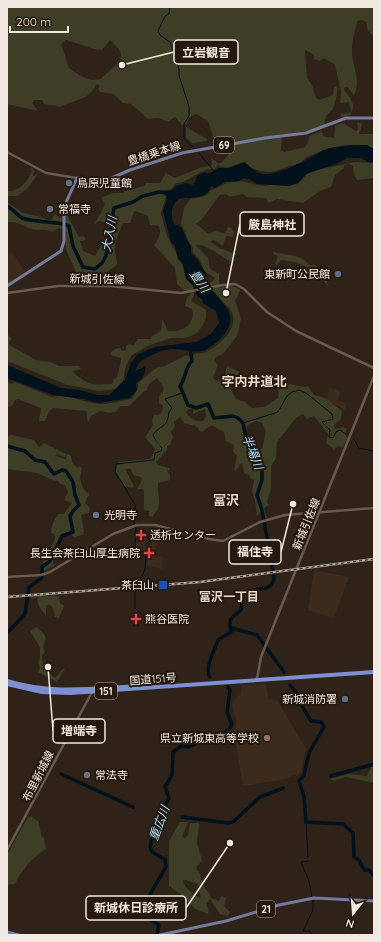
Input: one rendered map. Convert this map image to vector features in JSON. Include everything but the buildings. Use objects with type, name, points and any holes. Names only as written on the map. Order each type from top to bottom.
[{"type":"highway","name":"国道151号","points":[[7,682],[42,689],[93,690],[374,672]]},
{"type":"main road","name":"豊橋乗本線","points":[[77,178],[99,182],[182,153],[265,138],[306,133],[346,118],[374,118]]},
{"type":"main road","points":[[7,152],[46,173],[77,178],[66,201],[63,217],[63,245],[58,254],[7,286]]},
{"type":"main road","name":"新城引佐線","points":[[7,293],[58,286],[110,286],[172,293],[187,293],[223,285],[235,284],[240,286],[267,312],[296,331],[374,368]]},
{"type":"main road","name":"新城引佐線","points":[[257,679],[258,667],[266,645],[374,376]]},
{"type":"main road","points":[[7,577],[43,574],[113,534],[137,525],[155,525],[209,539],[223,541],[260,522],[284,515],[374,508]]},
{"type":"main road","name":"布里新城線","points":[[7,850],[93,690]]},
{"type":"main road","name":"21","points":[[160,935],[226,921],[279,905],[314,898],[374,901]]},
{"type":"main road","points":[[7,932],[19,935]]},
{"type":"shaded area","points":[[13,253],[26,273],[7,284],[7,256]]},
{"type":"shaded area","points":[[329,388],[340,390],[338,401],[347,403],[345,410],[327,400]]},
{"type":"shaded area","name":"長生会茶臼山厚生病院","points":[[143,534],[148,537],[144,545],[149,548],[151,541],[158,542],[153,555],[163,557],[162,569],[147,566],[146,554],[135,545],[136,541],[139,542]]},
{"type":"shaded area","points":[[314,570],[349,577],[334,618],[308,611]]},
{"type":"shaded area","name":"県立新城東高等学校","points":[[266,684],[268,699],[278,701],[307,749],[301,772],[297,776],[295,775],[280,780],[243,786],[234,733],[237,722],[232,704],[241,693],[242,685]]},
{"type":"green space","points":[[7,7],[374,7],[374,36],[368,31],[366,22],[362,20],[358,21],[354,35],[352,55],[357,84],[354,95],[347,87],[344,88],[353,104],[350,115],[341,117],[340,114],[349,113],[351,111],[349,102],[340,103],[341,92],[335,65],[324,58],[320,61],[314,59],[314,55],[305,50],[307,78],[312,85],[316,98],[319,100],[333,95],[334,87],[337,86],[338,92],[336,100],[333,109],[326,116],[324,125],[312,130],[279,135],[282,140],[281,150],[284,152],[305,147],[308,143],[309,136],[322,131],[323,136],[334,138],[335,126],[343,123],[356,131],[358,129],[357,122],[361,123],[362,125],[359,134],[374,134],[374,147],[372,148],[356,145],[339,146],[306,157],[299,164],[272,172],[254,169],[245,162],[226,168],[218,165],[215,169],[203,171],[186,181],[176,183],[171,189],[161,191],[161,193],[166,196],[161,213],[167,236],[182,264],[186,278],[193,287],[194,295],[191,301],[206,310],[206,318],[198,332],[191,336],[185,338],[171,338],[147,346],[131,356],[126,366],[123,381],[115,389],[99,391],[68,385],[7,361],[7,334],[11,338],[9,344],[11,346],[36,360],[51,362],[59,366],[79,366],[81,369],[74,371],[74,373],[91,384],[112,384],[114,379],[117,378],[121,358],[111,355],[110,353],[112,351],[119,348],[122,351],[126,350],[126,346],[129,344],[133,346],[138,339],[151,339],[152,336],[161,331],[163,320],[168,331],[178,331],[187,327],[192,319],[192,309],[185,306],[187,297],[190,295],[190,291],[184,290],[177,284],[175,268],[154,245],[160,234],[159,226],[150,225],[148,216],[136,211],[134,212],[130,223],[123,223],[117,238],[115,252],[117,265],[108,271],[107,274],[103,274],[95,281],[93,281],[91,276],[84,276],[83,279],[76,279],[72,276],[76,272],[66,250],[65,229],[58,228],[52,232],[47,230],[32,229],[12,222],[9,222],[7,225],[7,202],[23,213],[47,220],[51,220],[55,214],[60,218],[67,215],[79,237],[83,236],[86,238],[85,240],[80,241],[83,251],[95,256],[110,231],[108,223],[99,221],[93,225],[105,204],[102,197],[114,193],[123,193],[125,191],[144,186],[146,183],[160,183],[166,173],[175,178],[199,168],[212,165],[211,158],[218,163],[221,163],[229,154],[217,143],[208,121],[196,114],[189,118],[186,124],[182,125],[175,117],[168,122],[158,118],[148,119],[131,104],[123,103],[114,94],[100,92],[98,89],[100,86],[97,84],[91,93],[85,97],[59,107],[44,104],[42,100],[34,100],[32,103],[38,111],[7,104]],"holes":[[[66,40],[102,50],[110,40],[121,54],[117,64],[102,78],[96,80],[88,79],[69,68],[61,44]]]},
{"type":"green space","points":[[186,127],[207,139],[207,141],[192,143],[186,137]]},
{"type":"green space","points":[[356,162],[374,163],[374,178],[357,180],[354,175],[353,166],[349,164],[344,165],[344,168],[335,175],[331,187],[320,191],[303,203],[277,199],[269,203],[266,198],[247,197],[243,194],[230,197],[226,194],[220,195],[206,214],[196,224],[209,234],[215,231],[225,233],[228,227],[234,232],[233,237],[226,236],[223,246],[214,240],[210,241],[219,248],[236,254],[231,262],[208,248],[196,245],[208,258],[210,269],[219,274],[219,287],[221,288],[228,285],[240,289],[235,300],[241,319],[237,336],[223,354],[216,357],[214,361],[218,365],[213,378],[217,381],[224,377],[227,366],[240,372],[237,376],[232,375],[230,377],[230,388],[236,399],[245,402],[252,408],[264,407],[278,398],[279,388],[284,383],[304,387],[308,386],[314,395],[325,398],[342,411],[341,419],[334,425],[335,429],[343,427],[347,429],[345,434],[347,438],[343,447],[338,446],[334,449],[326,443],[328,434],[314,416],[307,419],[303,414],[296,418],[277,442],[276,458],[271,466],[271,489],[267,502],[269,505],[264,508],[267,518],[265,518],[261,511],[257,516],[252,491],[254,480],[251,479],[249,475],[244,473],[242,463],[239,464],[238,469],[234,471],[237,455],[233,452],[234,445],[226,441],[224,432],[213,426],[202,432],[199,431],[198,427],[184,423],[180,417],[174,422],[175,426],[171,432],[173,437],[170,445],[167,446],[167,450],[156,462],[158,465],[170,469],[167,471],[170,475],[170,480],[158,483],[159,506],[153,517],[149,516],[149,511],[144,510],[144,490],[137,489],[142,480],[141,477],[133,475],[131,469],[125,469],[134,486],[132,488],[124,486],[116,472],[118,462],[151,458],[155,449],[145,437],[153,425],[152,421],[154,415],[159,415],[161,413],[163,406],[159,403],[159,397],[164,388],[157,378],[149,384],[147,390],[129,406],[121,406],[115,412],[110,413],[100,411],[91,416],[88,422],[86,411],[53,408],[49,411],[45,421],[39,421],[41,408],[18,399],[15,400],[12,406],[7,407],[7,382],[12,384],[15,382],[52,397],[64,396],[96,404],[132,399],[138,388],[138,383],[156,368],[165,366],[186,355],[189,356],[190,359],[194,354],[204,353],[212,349],[228,334],[232,328],[233,314],[209,285],[215,278],[204,271],[200,260],[193,252],[193,247],[189,242],[181,224],[184,208],[190,199],[205,196],[210,191],[227,183],[241,181],[263,186],[279,184],[288,186],[298,184],[307,174],[320,169]],"holes":[[[189,409],[193,409],[193,414],[205,409],[206,417],[203,421],[195,420],[186,412]],[[256,421],[262,423],[266,431],[262,449],[254,451],[245,434],[248,425]]]},
{"type":"green space","points":[[32,168],[34,171],[33,176],[38,174],[27,189],[17,196],[9,196],[7,198],[7,191],[15,190],[22,186],[30,175],[32,171],[30,169]]},
{"type":"green space","points":[[274,252],[302,258],[309,265],[315,265],[322,270],[328,286],[315,271],[295,262],[281,260],[276,266],[275,264],[278,256],[273,254]]},
{"type":"green space","points":[[11,435],[34,440],[39,447],[44,443],[66,454],[65,457],[57,454],[55,456],[65,459],[67,454],[71,456],[72,462],[77,468],[80,466],[82,468],[80,478],[83,489],[89,494],[85,503],[90,508],[89,513],[81,515],[84,530],[83,535],[74,537],[69,533],[60,536],[53,561],[54,566],[44,571],[40,568],[55,539],[55,534],[51,533],[54,522],[59,514],[64,514],[72,503],[64,500],[68,492],[65,485],[60,484],[58,481],[37,473],[7,469],[7,437]]},
{"type":"green space","points":[[31,596],[59,596],[60,603],[64,606],[59,618],[55,617],[53,608],[49,604],[46,606],[46,615],[39,607],[38,597],[31,598]]},
{"type":"green space","points":[[37,627],[46,638],[43,647],[45,652],[42,656],[43,668],[55,678],[63,669],[65,669],[57,682],[38,672],[40,668],[38,663],[40,658],[40,647],[30,631]]},
{"type":"green space","points":[[371,767],[374,767],[374,783],[346,777],[334,781],[330,779],[348,774],[367,776]]},
{"type":"green space","points":[[31,816],[39,822],[41,835],[44,838],[46,849],[28,864],[15,884],[7,885],[7,855],[27,819]]},
{"type":"green space","points":[[180,822],[188,822],[182,837],[185,838],[188,835],[190,823],[199,823],[197,843],[202,861],[196,869],[200,873],[203,885],[211,898],[219,901],[221,896],[226,898],[224,906],[230,912],[228,916],[220,914],[210,899],[206,904],[209,910],[208,914],[195,909],[183,896],[169,886],[169,841]],"holes":[[[185,880],[198,884],[201,898],[190,892],[183,881]]]},
{"type":"water","name":"豊川","points":[[355,145],[367,145],[372,148],[374,147],[374,161],[370,163],[361,158],[347,158],[336,164],[306,174],[298,183],[288,186],[257,184],[250,179],[244,178],[239,181],[225,182],[215,188],[211,186],[207,194],[203,196],[181,198],[175,203],[172,209],[174,224],[181,227],[191,247],[191,253],[197,259],[208,276],[204,278],[207,281],[208,287],[215,293],[225,306],[230,316],[230,322],[225,333],[212,346],[199,352],[169,349],[151,355],[139,362],[135,371],[146,366],[145,371],[142,378],[136,383],[137,390],[130,398],[99,403],[53,395],[7,378],[7,365],[61,388],[79,390],[98,395],[109,395],[125,380],[131,363],[138,354],[155,347],[196,342],[211,334],[219,323],[216,311],[203,303],[202,299],[198,297],[194,290],[194,286],[186,279],[183,264],[178,259],[175,246],[171,242],[163,211],[167,199],[165,192],[185,183],[192,185],[195,183],[197,176],[205,172],[208,174],[219,168],[229,168],[244,162],[262,174],[275,173],[325,150]]},
{"type":"waterway","points":[[170,7],[169,14],[165,16],[158,31],[160,35],[170,42],[179,69],[179,76],[189,106],[189,116],[184,124],[184,139],[195,149]]},
{"type":"waterway","points":[[198,152],[214,171]]},
{"type":"waterway","name":"大入川","points":[[7,206],[22,218],[28,220],[60,223],[69,226],[73,246],[83,267],[95,269],[102,263],[106,256],[114,208],[133,202],[143,196],[159,192],[169,193]]},
{"type":"waterway","name":"半場川","points":[[190,347],[192,361],[188,366],[180,386],[188,405],[196,408],[208,404],[214,418],[233,416],[238,418],[243,423],[247,443],[262,469],[262,480],[257,495],[262,510],[274,577],[273,582],[267,588],[252,590],[243,594],[241,610],[230,621],[231,632],[218,640],[209,664],[208,673],[210,677]]},
{"type":"waterway","points":[[243,423],[278,412],[287,396],[292,392],[299,390],[306,393],[332,414],[333,419],[322,422],[330,430],[329,437],[333,438],[336,432],[340,430],[346,434]]},
{"type":"waterway","points":[[135,524],[131,516],[136,506],[115,473],[116,464],[154,460],[155,453],[161,451],[162,448],[157,443],[153,435],[167,422],[169,412],[172,408],[165,399],[182,393]]},
{"type":"waterway","points":[[354,439],[359,448],[374,451]]},
{"type":"waterway","points":[[7,446],[25,451],[35,460],[45,462],[54,474],[62,470],[66,471],[73,482],[75,495],[79,505],[70,516],[73,532],[62,536],[50,561],[42,567],[42,578],[29,587],[25,614],[7,633]]},
{"type":"waterway","points":[[136,528],[135,546],[146,556],[145,569],[140,581],[135,582],[135,608],[148,620]]},
{"type":"waterway","name":"半場川","points":[[231,628],[257,635],[284,672]]},
{"type":"waterway","name":"半場川","points":[[290,685],[300,697],[302,706],[311,721],[321,722],[324,727],[309,753],[304,775],[299,781],[304,796],[306,822],[343,824],[353,833],[354,857],[359,860],[364,870],[369,870],[374,876]]},
{"type":"waterway","name":"重広川","points":[[157,934],[159,925],[139,913],[166,867],[165,859],[152,851],[150,845],[157,824],[169,798],[165,787],[172,775],[173,752],[181,746],[189,747],[200,742],[200,739],[203,737],[217,741],[231,727],[232,724],[227,713],[230,690],[228,687]]},
{"type":"waterway","points":[[331,776],[374,764]]},
{"type":"waterway","points":[[61,774],[133,807]]},
{"type":"waterway","points":[[182,817],[228,823],[233,822],[260,797],[283,788]]},
{"type":"waterway","points":[[306,822],[308,857]]},
{"type":"waterway","points":[[308,861],[301,862],[309,881],[312,897]]},
{"type":"waterway","points":[[312,935],[310,931],[303,931],[313,910],[313,900]]},
{"type":"railway","points":[[7,597],[200,582],[374,559]]},
{"type":"place","name":"立岩観音","points":[[122,65]]},
{"type":"place","name":"鳥原児童館","points":[[69,183]]},
{"type":"place","name":"常福寺","points":[[50,209]]},
{"type":"place","name":"東新町公民館","points":[[338,274]]},
{"type":"place","name":"厳島神社","points":[[226,293]]},
{"type":"place","name":"福住寺","points":[[293,504]]},
{"type":"place","name":"光明寺","points":[[96,515]]},
{"type":"place","name":"透析センター","points":[[141,535]]},
{"type":"place","name":"長生会茶臼山厚生病院","points":[[149,553]]},
{"type":"place","name":"茶臼山","points":[[163,585]]},
{"type":"place","name":"熊谷医院","points":[[136,619]]},
{"type":"place","name":"増端寺","points":[[48,667]]},
{"type":"place","name":"新城消防署","points":[[345,699]]},
{"type":"place","name":"県立新城東高等学校","points":[[267,738]]},
{"type":"place","name":"常法寺","points":[[87,775]]},
{"type":"place","name":"新城休日診療所","points":[[230,843]]},
{"type":"district","name":"字内井道北","points":[[254,381]]},
{"type":"district","name":"富沢","points":[[226,500]]},
{"type":"district","name":"富沢一丁目","points":[[229,596]]}]
